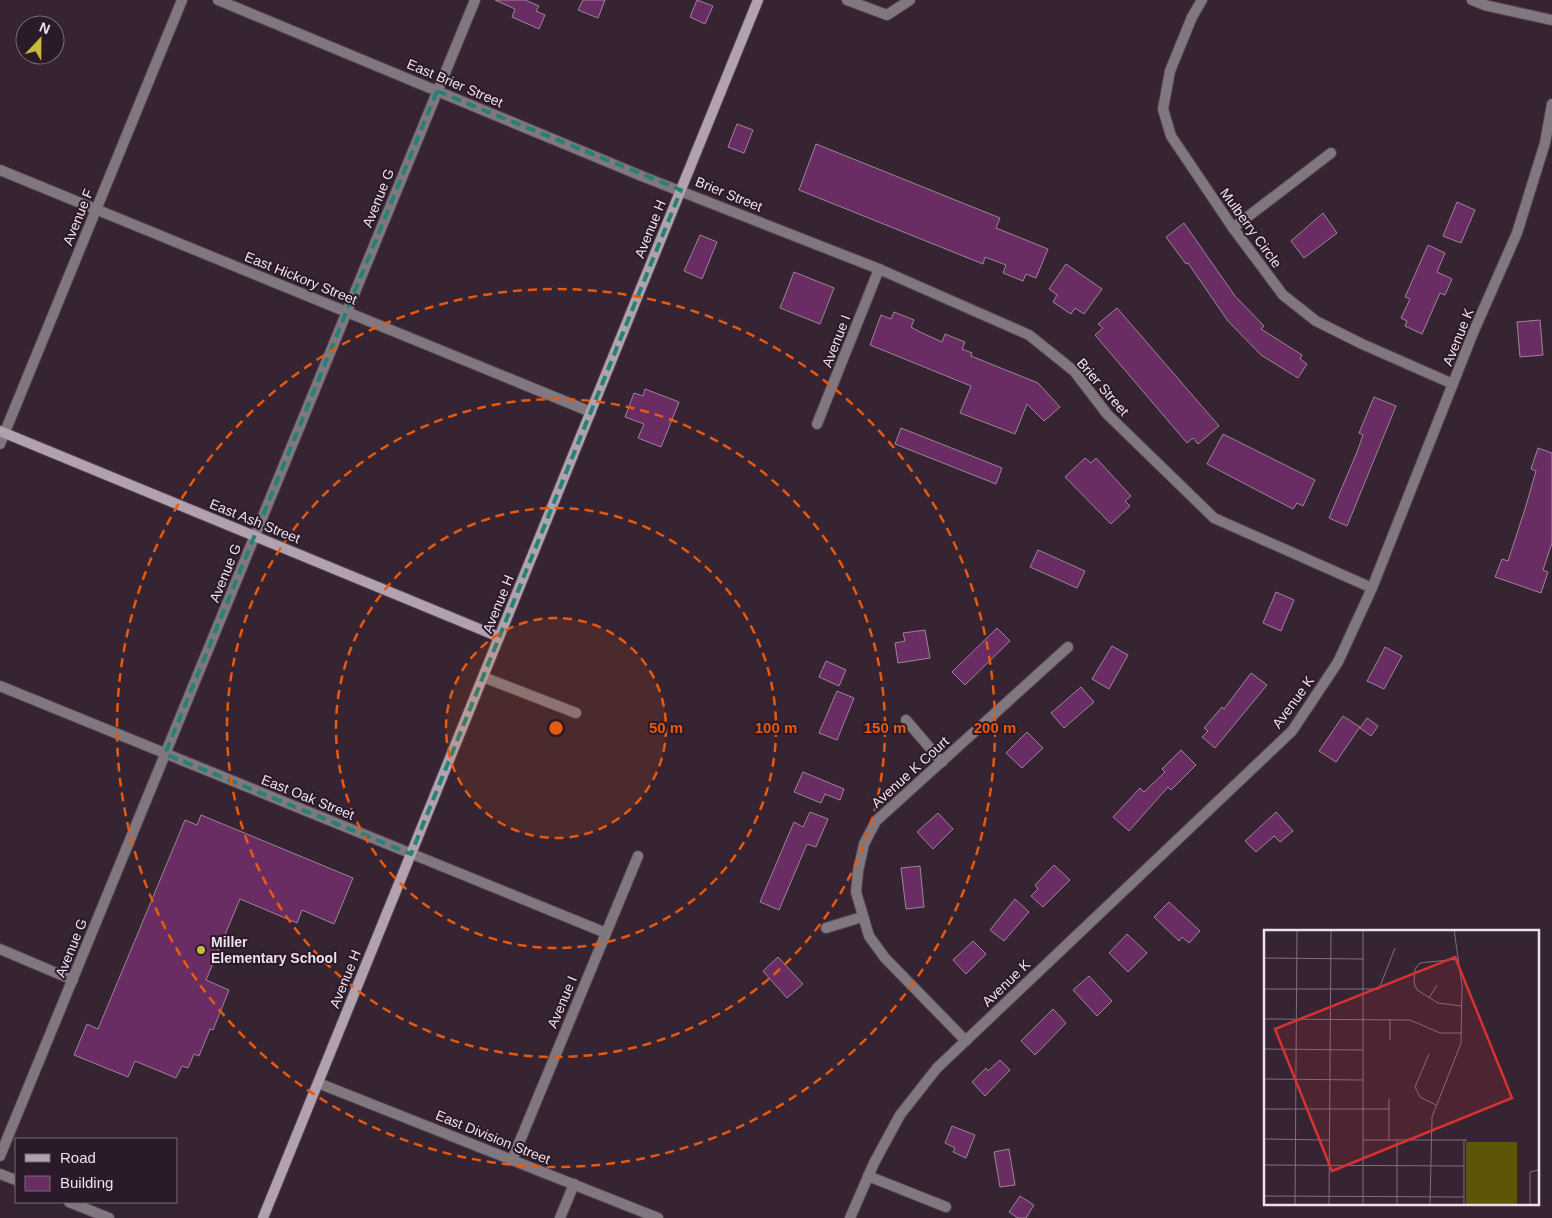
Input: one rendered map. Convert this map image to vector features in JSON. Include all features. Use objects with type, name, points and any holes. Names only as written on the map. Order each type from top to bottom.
[{"type":"street","name":"Avenue F","points":[[0,444],[2,432],[182,0]]},
{"type":"street","name":"East Brier Street","points":[[218,0],[644,177],[681,190]]},
{"type":"street","name":"Avenue G","points":[[0,1156],[475,0]]},
{"type":"street","name":"Avenue H","points":[[263,1218],[758,0]]},
{"type":"street","points":[[847,0],[887,15],[910,0]]},
{"type":"street","name":"Mulberry Circle","points":[[1202,0],[1192,17],[1170,71],[1164,109],[1171,136],[1233,228],[1283,295],[1316,321],[1362,344],[1453,384]]},
{"type":"street","points":[[1472,0],[1484,5],[1552,20]]},
{"type":"street","name":"Avenue K","points":[[850,1218],[868,1176],[900,1115],[936,1068],[1292,731],[1338,662],[1372,588],[1453,384],[1517,233],[1545,143],[1552,104]]},
{"type":"street","points":[[1233,228],[1331,152]]},
{"type":"street","name":"East Hickory Street","points":[[0,170],[591,412]]},
{"type":"street","name":"Brier Street","points":[[681,190],[879,268],[1029,336],[1074,371],[1107,414],[1214,518],[1372,588]]},
{"type":"street","name":"Avenue I","points":[[817,424],[879,268]]},
{"type":"street","name":"East Ash Street","points":[[2,432],[499,637]]},
{"type":"street","name":"Avenue K Court","points":[[966,1041],[886,958],[868,936],[856,892],[864,844],[876,821],[1068,647]]},
{"type":"street","points":[[483,677],[576,713]]},
{"type":"street","name":"East Oak Street","points":[[0,686],[606,933]]},
{"type":"street","points":[[906,720],[942,762]]},
{"type":"street","name":"Avenue I","points":[[512,1160],[638,856]]},
{"type":"street","points":[[826,928],[862,917]]},
{"type":"street","points":[[0,949],[73,980]]},
{"type":"street","name":"East Division Street","points":[[318,1082],[658,1218]]},
{"type":"street","points":[[0,1174],[15,1180]]},
{"type":"street","points":[[868,1176],[946,1206]]},
{"type":"street","points":[[560,1218],[574,1184]]},
{"type":"street","points":[[71,1203],[108,1218]]},
{"type":"highlighted area","points":[[437,91],[681,190],[411,854],[165,754]]},
{"type":"building","points":[[495,0],[525,0],[539,6],[536,11],[545,15],[539,29],[512,17],[515,9]]},
{"type":"building","points":[[583,0],[605,0],[598,18],[578,10]]},
{"type":"building","points":[[697,0],[713,6],[705,24],[690,17]]},
{"type":"building","points":[[737,124],[753,130],[744,153],[728,147]]},
{"type":"building","points":[[816,144],[1000,218],[996,228],[1048,249],[1036,278],[1026,274],[1023,281],[1003,273],[1006,265],[985,257],[983,264],[799,190]]},
{"type":"building","points":[[1457,202],[1475,210],[1461,243],[1443,236]]},
{"type":"building","points":[[1323,213],[1337,233],[1304,258],[1291,241]]},
{"type":"building","points":[[1184,223],[1235,296],[1264,326],[1261,329],[1302,355],[1300,359],[1307,364],[1298,378],[1261,355],[1228,321],[1188,263],[1186,264],[1166,237]]},
{"type":"building","points":[[700,235],[717,242],[702,279],[684,271]]},
{"type":"building","points":[[1428,245],[1445,253],[1437,272],[1452,279],[1445,295],[1440,293],[1422,334],[1405,326],[1407,321],[1401,318],[1410,299],[1405,297]]},
{"type":"building","points":[[1066,264],[1102,289],[1084,314],[1075,308],[1071,314],[1053,302],[1057,295],[1049,289]]},
{"type":"building","points":[[794,272],[834,288],[820,324],[780,308]]},
{"type":"building","points":[[1117,308],[1219,426],[1198,444],[1193,438],[1187,443],[1095,335],[1103,328],[1098,324]]},
{"type":"building","points":[[894,312],[914,320],[911,327],[920,332],[942,342],[945,334],[965,342],[962,349],[972,353],[971,356],[1038,383],[1060,407],[1044,421],[1027,404],[1015,434],[960,413],[971,386],[870,345],[881,315],[891,319]]},
{"type":"building","points":[[1540,320],[1543,355],[1520,357],[1517,322]]},
{"type":"building","points":[[645,389],[679,402],[661,447],[638,438],[644,424],[625,417],[634,393],[643,396]]},
{"type":"building","points":[[1374,397],[1396,406],[1347,526],[1329,518],[1357,452],[1363,435],[1359,433]]},
{"type":"building","points":[[901,428],[1002,468],[996,484],[895,444]]},
{"type":"building","points":[[1223,434],[1315,480],[1303,506],[1297,503],[1293,509],[1207,464]]},
{"type":"building","points":[[1538,448],[1552,453],[1552,543],[1543,570],[1548,572],[1541,593],[1495,577],[1502,559],[1508,561],[1536,471],[1531,469]]},
{"type":"building","points":[[1085,458],[1091,463],[1096,458],[1131,496],[1125,501],[1130,506],[1111,524],[1065,477]]},
{"type":"building","points":[[1038,550],[1085,571],[1077,588],[1030,567]]},
{"type":"building","points":[[1276,592],[1294,600],[1281,631],[1263,623]]},
{"type":"building","points":[[997,628],[1010,641],[965,685],[952,672]]},
{"type":"building","points":[[925,630],[930,658],[898,663],[895,643],[905,641],[903,633]]},
{"type":"building","points":[[1112,646],[1128,655],[1109,689],[1092,679]]},
{"type":"building","points":[[1385,647],[1402,656],[1384,689],[1367,681]]},
{"type":"building","points":[[826,661],[846,670],[839,686],[819,677]]},
{"type":"building","points":[[1251,673],[1267,685],[1215,748],[1202,737],[1208,731],[1204,728],[1222,707],[1224,709]]},
{"type":"building","points":[[1081,687],[1094,702],[1064,728],[1051,713]]},
{"type":"building","points":[[837,691],[854,698],[837,740],[819,733]]},
{"type":"building","points":[[1343,716],[1360,727],[1336,762],[1319,751]]},
{"type":"building","points":[[1367,718],[1378,726],[1371,736],[1360,728]]},
{"type":"building","points":[[1027,732],[1043,748],[1022,768],[1006,753]]},
{"type":"building","points":[[1181,750],[1196,765],[1171,790],[1168,787],[1129,831],[1113,817],[1140,788],[1144,792],[1165,772],[1162,769]]},
{"type":"building","points":[[803,772],[844,789],[840,800],[825,794],[821,803],[794,792]]},
{"type":"building","points":[[810,812],[828,819],[816,847],[807,844],[779,910],[760,902],[794,822],[803,827]]},
{"type":"building","points":[[1276,812],[1293,831],[1280,842],[1274,836],[1256,852],[1245,841]]},
{"type":"building","points":[[938,813],[953,829],[933,849],[917,832]]},
{"type":"building","name":"Miller Elementary School","points":[[201,815],[353,878],[334,924],[302,910],[297,923],[240,899],[206,980],[229,990],[213,1030],[210,1029],[199,1056],[194,1054],[188,1068],[182,1066],[176,1078],[135,1061],[128,1077],[74,1055],[87,1024],[98,1029],[185,820],[197,825]]},
{"type":"building","points":[[1054,865],[1070,880],[1043,907],[1031,896],[1038,889],[1035,885]]},
{"type":"building","points":[[920,866],[924,907],[906,909],[901,868]]},
{"type":"building","points":[[1015,899],[1029,912],[1004,941],[990,930]]},
{"type":"building","points":[[1169,902],[1200,931],[1189,943],[1182,937],[1179,941],[1154,917]]},
{"type":"building","points":[[1127,934],[1147,953],[1128,972],[1109,953]]},
{"type":"building","points":[[973,941],[986,954],[966,974],[953,960]]},
{"type":"building","points":[[778,957],[803,984],[787,998],[763,971]]},
{"type":"building","points":[[1089,976],[1112,1001],[1097,1016],[1073,990]]},
{"type":"building","points":[[1053,1009],[1066,1023],[1035,1055],[1021,1041]]},
{"type":"building","points":[[1000,1060],[1010,1070],[985,1096],[972,1082],[986,1068],[988,1071]]},
{"type":"building","points":[[952,1126],[975,1135],[966,1158],[953,1152],[955,1148],[945,1143]]},
{"type":"building","points":[[1009,1149],[1015,1185],[1000,1187],[994,1152]]},
{"type":"building","points":[[1020,1196],[1034,1205],[1026,1218],[1018,1218],[1009,1212]]},
{"type":"place","name":"Miller Elementary School","points":[[201,950]]}]
